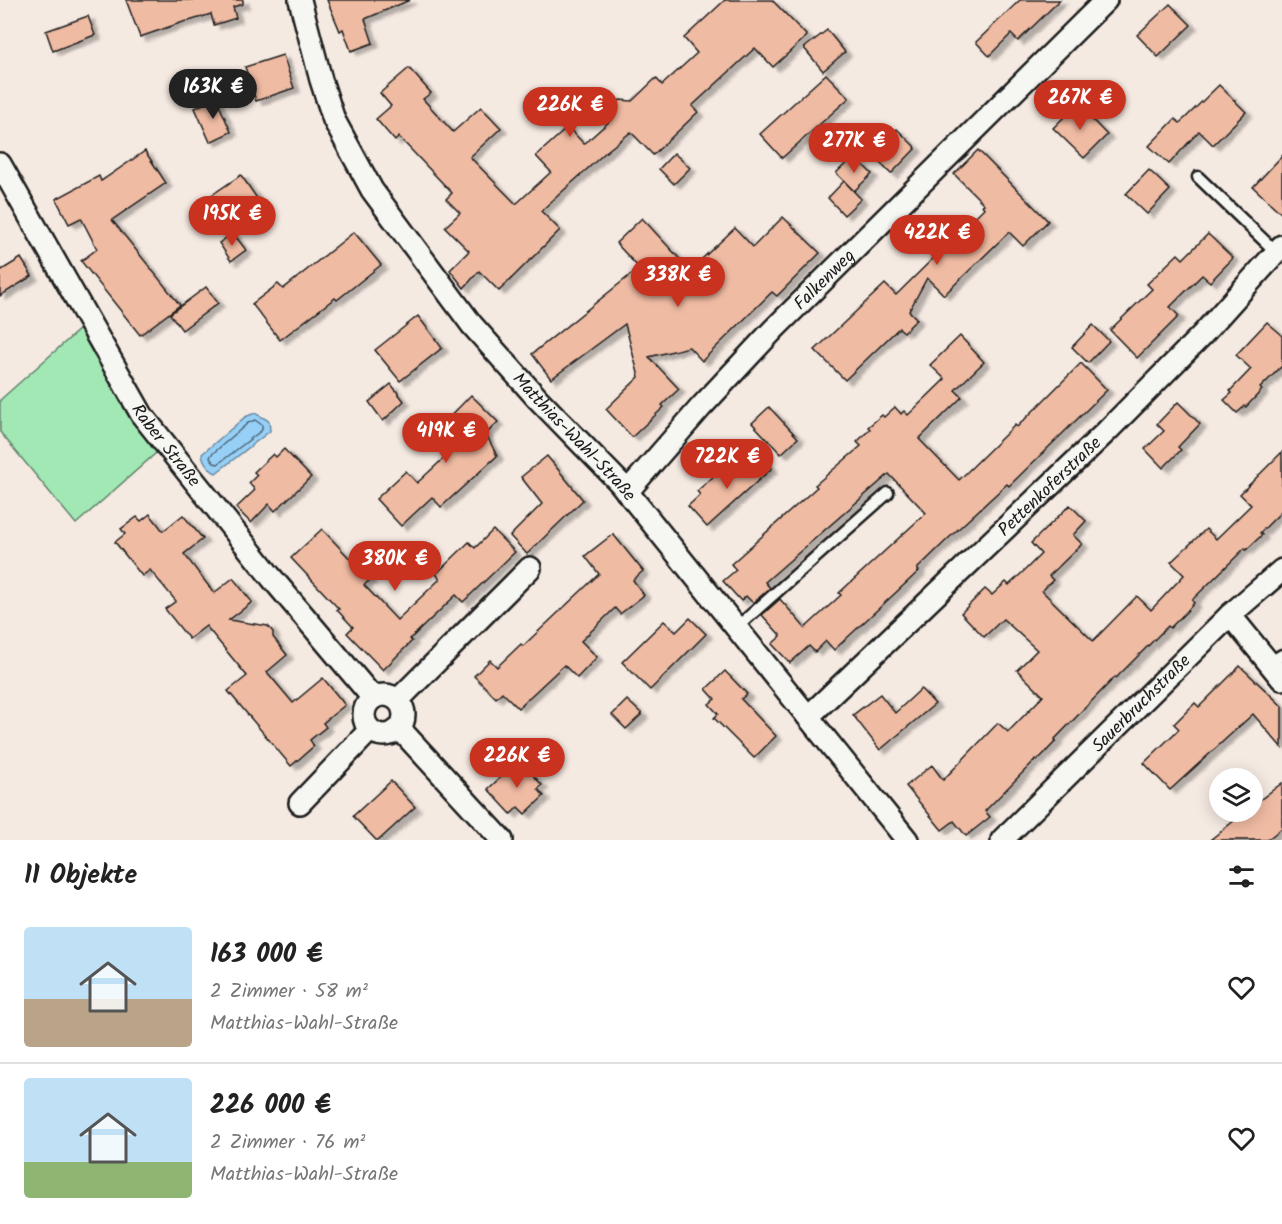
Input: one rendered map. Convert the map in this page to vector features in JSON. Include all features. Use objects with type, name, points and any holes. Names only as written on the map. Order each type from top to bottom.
[{"type":"street","name":"Matthias-Wahl-Straße","points":[[300,0],[334,120],[372,190],[484,339],[627,492],[907,840]]},
{"type":"street","name":"Falkenweg","points":[[627,492],[701,407],[774,329],[1106,0]]},
{"type":"street","name":"Raber Straße","points":[[0,164],[142,415],[265,570],[373,698]]},
{"type":"street","name":"Pettenkoferstraße","points":[[808,717],[1107,431],[1202,335],[1279,249]]},
{"type":"street","points":[[398,700],[530,568]]},
{"type":"street","name":"Sauerbruchstraße","points":[[1002,840],[1230,615],[1282,570]]},
{"type":"street","points":[[1230,615],[1278,666]]},
{"type":"street","points":[[386,695],[398,700],[405,717],[400,729],[381,736],[370,730],[365,723],[364,716],[365,709],[373,698],[386,695]]},
{"type":"street","points":[[400,729],[502,840]]},
{"type":"street","points":[[300,803],[370,730]]},
{"type":"lane","points":[[1198,177],[1279,249]]},
{"type":"lane","points":[[736,628],[888,493]]},
{"type":"green space","points":[[89,321],[165,445],[76,524],[0,432],[0,400]]},
{"type":"water","points":[[255,413],[269,421],[270,431],[216,473],[214,472],[207,465],[202,454],[245,417]]},
{"type":"building","points":[[126,0],[243,0],[243,4],[233,7],[236,18],[214,25],[211,14],[140,37]]},
{"type":"building","points":[[327,0],[410,0],[365,19],[373,43],[351,51],[343,29],[340,31]]},
{"type":"building","points":[[725,0],[772,0],[807,36],[773,67],[755,48],[692,106],[698,112],[653,155],[631,132],[541,211],[560,230],[499,291],[479,271],[464,288],[450,270],[469,251],[445,227],[460,213],[446,199],[452,193],[399,137],[395,141],[376,119],[391,106],[380,93],[409,68],[431,93],[423,99],[453,132],[481,107],[501,128],[470,157],[516,204],[551,172],[536,156],[568,127],[584,144],[613,118],[615,105],[620,100],[632,101],[656,78],[662,85],[697,53],[684,38]]},
{"type":"building","points":[[1020,0],[1060,0],[1018,41],[1011,34],[989,56],[976,42]]},
{"type":"building","points":[[1170,4],[1191,25],[1158,57],[1137,35]]},
{"type":"building","points":[[88,16],[95,35],[53,51],[46,31]]},
{"type":"building","points":[[827,30],[845,52],[823,71],[804,48]]},
{"type":"building","points":[[283,55],[294,88],[256,101],[245,67]]},
{"type":"building","points":[[826,74],[849,98],[782,158],[760,134]]},
{"type":"building","points":[[1219,85],[1246,112],[1213,145],[1199,131],[1169,164],[1149,146],[1175,119],[1180,123]]},
{"type":"building","points":[[216,98],[231,132],[210,142],[195,108]]},
{"type":"building","points":[[1077,104],[1107,135],[1084,158],[1053,128]]},
{"type":"building","points":[[897,129],[916,148],[891,174],[871,154]]},
{"type":"building","points":[[978,150],[1048,221],[1023,246],[1009,232],[944,295],[927,278],[909,311],[917,319],[904,332],[899,328],[845,380],[815,350],[885,284],[896,295],[984,208],[982,205],[984,204],[954,174]]},
{"type":"building","points":[[145,151],[166,183],[112,220],[180,305],[140,335],[81,261],[97,249],[81,218],[69,224],[56,199],[99,176],[101,181]]},
{"type":"building","points":[[674,153],[690,168],[674,184],[659,169]]},
{"type":"building","points":[[854,156],[872,174],[854,191],[836,173]]},
{"type":"building","points":[[1282,156],[1282,214],[1253,187]]},
{"type":"building","points":[[1149,170],[1170,190],[1147,214],[1126,194]]},
{"type":"building","points":[[241,175],[263,207],[228,231],[206,199]]},
{"type":"building","points":[[844,181],[861,199],[844,215],[828,198]]},
{"type":"building","points":[[783,217],[820,253],[777,296],[772,292],[702,361],[689,347],[649,357],[679,389],[662,405],[664,407],[632,437],[606,409],[639,377],[625,324],[551,379],[532,354],[639,268],[616,243],[642,218],[690,270],[735,228],[753,247]]},
{"type":"building","points":[[354,232],[381,265],[337,300],[335,298],[280,340],[252,304],[278,284],[283,289]]},
{"type":"building","points":[[233,233],[246,250],[231,261],[219,243]]},
{"type":"building","points":[[1208,234],[1233,258],[1210,282],[1202,275],[1170,307],[1179,316],[1137,358],[1110,330],[1152,289],[1147,284],[1178,254],[1183,259]]},
{"type":"building","points":[[21,258],[32,276],[0,296],[0,271]]},
{"type":"building","points":[[206,287],[218,303],[182,330],[170,314]]},
{"type":"building","points":[[418,316],[442,348],[400,381],[375,350]]},
{"type":"building","points":[[1267,322],[1282,335],[1282,366],[1260,388],[1262,390],[1246,407],[1237,413],[1224,400],[1251,369],[1236,355]]},
{"type":"building","points":[[1093,325],[1109,341],[1088,363],[1072,347]]},
{"type":"building","points":[[960,336],[984,362],[955,390],[962,397],[919,439],[959,480],[1015,425],[1017,427],[1081,363],[1107,390],[1009,486],[1007,484],[954,533],[917,569],[919,571],[834,650],[826,641],[815,652],[809,646],[790,663],[772,644],[781,636],[762,615],[780,599],[805,628],[841,595],[839,593],[926,513],[889,474],[765,582],[770,588],[753,603],[746,596],[741,601],[723,581],[736,570],[731,564],[817,487],[815,485],[861,446],[857,442],[870,429],[868,427],[895,407],[901,414],[904,411],[908,415],[945,379],[930,365]]},
{"type":"building","points":[[391,384],[404,401],[383,421],[369,402]]},
{"type":"building","points":[[471,395],[498,422],[486,434],[497,456],[441,507],[432,497],[401,526],[376,499],[406,471],[417,483],[459,444],[440,427]]},
{"type":"building","points":[[1178,402],[1200,424],[1178,447],[1181,450],[1163,468],[1145,449],[1164,431],[1157,424]]},
{"type":"building","points":[[769,407],[798,438],[781,454],[752,423]]},
{"type":"building","points":[[284,449],[311,477],[275,511],[269,504],[251,523],[236,508],[255,490],[249,483],[257,475],[254,472],[273,454],[276,457]]},
{"type":"building","points":[[1282,452],[1282,511],[1260,533],[1262,535],[1246,550],[1245,548],[1192,600],[1194,603],[1187,611],[1115,677],[1037,761],[1036,759],[985,811],[990,817],[966,836],[954,821],[942,830],[906,786],[932,765],[943,780],[998,723],[1008,732],[1043,696],[1017,670],[1037,650],[1003,619],[984,637],[961,613],[985,589],[992,595],[1006,582],[1009,585],[1026,569],[1041,554],[1031,543],[1070,505],[1086,521],[1073,535],[1082,544],[1049,576],[1053,580],[1042,591],[1093,641],[1137,596],[1151,610],[1184,575],[1171,562],[1206,529],[1216,539],[1251,505],[1240,494]]},
{"type":"building","points":[[758,454],[772,468],[707,527],[688,506],[700,495],[697,491],[722,469],[731,479]]},
{"type":"building","points":[[547,456],[583,500],[527,554],[510,536],[542,504],[521,477]]},
{"type":"building","points":[[150,514],[163,531],[183,515],[203,539],[184,554],[214,593],[233,578],[252,602],[229,620],[268,626],[273,632],[273,637],[287,655],[267,672],[293,703],[323,678],[345,705],[323,723],[326,727],[310,740],[314,746],[291,766],[228,691],[247,676],[206,626],[189,639],[165,609],[176,601],[150,570],[142,576],[115,542],[125,534],[121,529],[137,517],[141,521]]},
{"type":"building","points":[[322,529],[370,580],[364,585],[397,620],[440,579],[436,574],[469,542],[475,548],[493,530],[515,552],[463,602],[456,595],[410,639],[412,641],[383,670],[347,633],[353,627],[337,610],[339,609],[291,558]]},
{"type":"building","points":[[613,534],[643,571],[633,580],[644,595],[620,614],[615,608],[581,641],[597,657],[577,678],[564,665],[518,708],[502,692],[496,698],[474,676],[490,660],[497,667],[521,644],[523,646],[599,574],[585,556]]},
{"type":"building","points":[[690,618],[706,634],[650,690],[622,662],[664,621],[676,632]]},
{"type":"building","points":[[1240,666],[1282,706],[1282,748],[1253,714],[1170,790],[1144,763],[1179,729],[1174,724],[1195,703],[1199,707]]},
{"type":"building","points":[[725,671],[747,694],[741,699],[776,736],[754,758],[714,718],[718,714],[709,704],[715,699],[706,689]]},
{"type":"building","points":[[921,689],[935,704],[880,750],[853,715],[880,694],[895,713]]},
{"type":"building","points":[[627,700],[642,714],[626,729],[612,715]]},
{"type":"building","points":[[519,760],[542,785],[538,789],[544,796],[525,814],[518,807],[511,814],[488,789]]},
{"type":"building","points":[[391,781],[415,807],[379,840],[376,840],[353,816]]},
{"type":"building","points":[[1282,783],[1282,828],[1267,840],[1210,840],[1232,822],[1263,822],[1263,798]]}]
